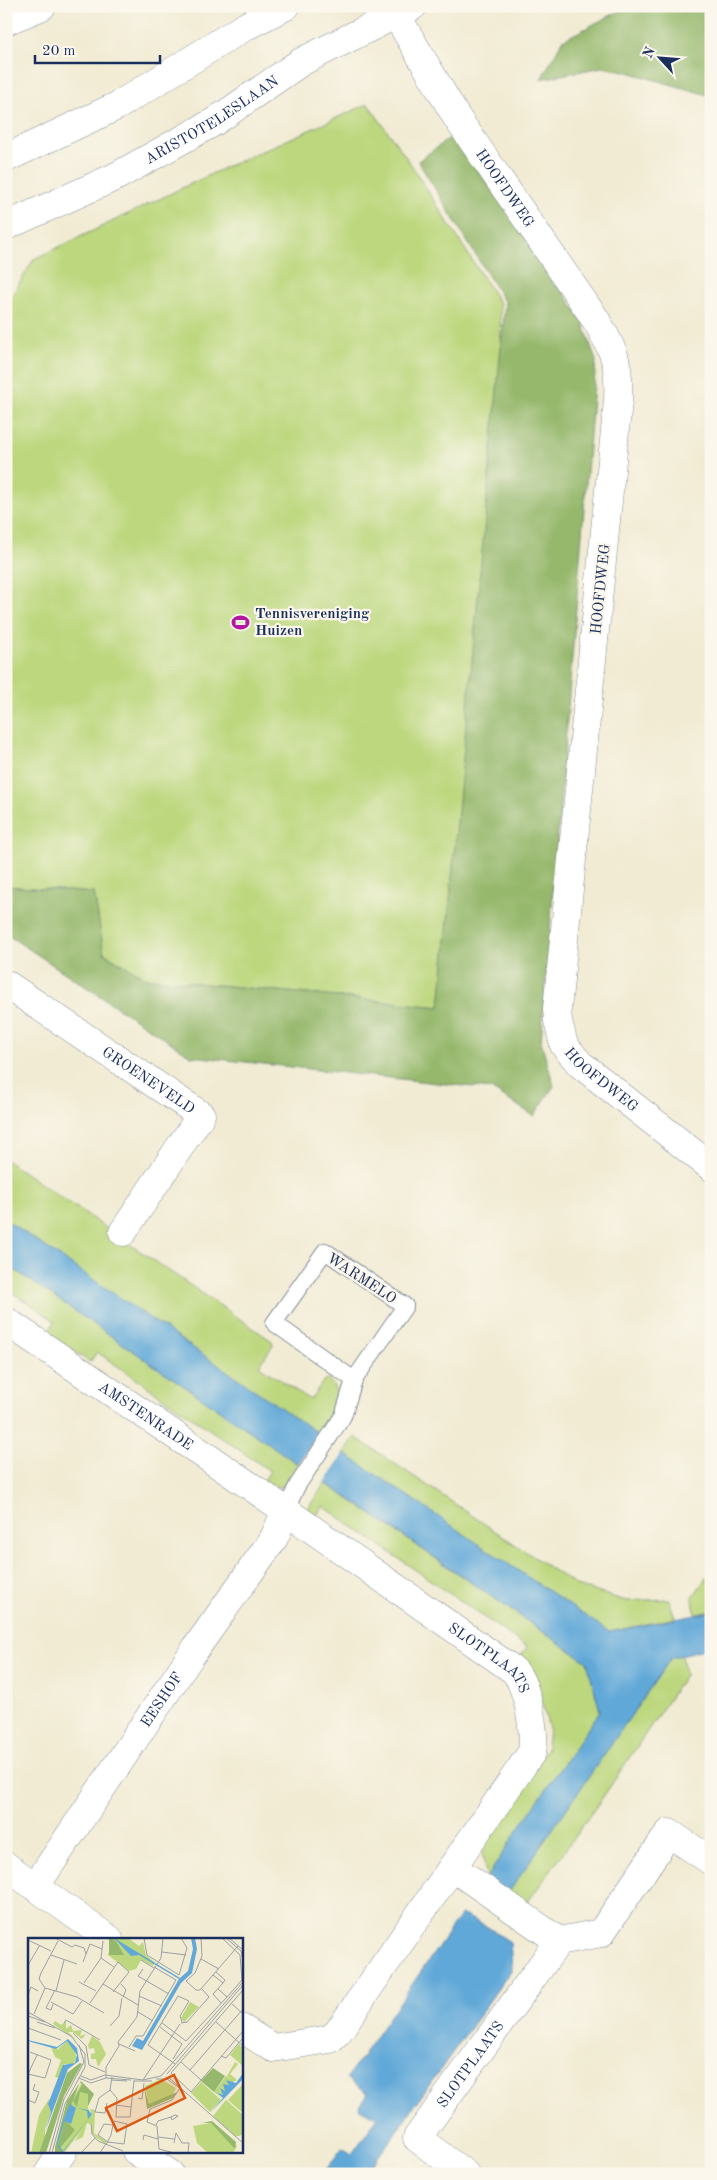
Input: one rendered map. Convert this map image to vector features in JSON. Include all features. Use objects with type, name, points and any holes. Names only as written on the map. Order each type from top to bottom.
[{"type":"street","points":[[6,22],[42,6]]},
{"type":"street","points":[[6,158],[117,106],[246,26],[286,6]]},
{"type":"street","name":"ARISTOTELESLAAN","points":[[6,226],[115,177],[214,122],[300,62],[400,9]]},
{"type":"street","name":"HOOFDWEG","points":[[400,9],[457,118],[596,320],[610,343],[618,364],[618,401],[557,1009],[558,1021],[564,1045],[588,1072],[711,1167]]},
{"type":"street","name":"GROENEVELD","points":[[6,984],[201,1115],[123,1232]]},
{"type":"street","name":"AMSTENRADE","points":[[6,1321],[286,1510]]},
{"type":"street","name":"SLOTPLAATS","points":[[252,2035],[268,2046],[279,2048],[330,2039],[335,2036],[532,1752],[533,1735],[521,1679],[512,1669],[286,1510]]},
{"type":"street","name":"EESHOF","points":[[35,1887],[196,1648],[274,1538],[286,1510]]},
{"type":"street","points":[[452,1868],[559,1941],[601,1934],[668,1833],[711,1861]]},
{"type":"street","points":[[6,1866],[108,1938]]},
{"type":"street","name":"SLOTPLAATS","points":[[465,2174],[417,2138],[559,1941]]},
{"type":"street","points":[[48,2174],[62,2152]]},
{"type":"street","points":[[137,2152],[170,2174]]},
{"type":"lane","name":"WARMELO","points":[[286,1510],[297,1486],[343,1416],[354,1380],[405,1306],[325,1251],[274,1323],[354,1380]]},
{"type":"green space","points":[[629,6],[711,6],[711,96],[624,71],[602,67],[541,79],[563,40]]},
{"type":"green space","name":"Tennisvereniging Huizen","points":[[368,104],[410,163],[500,304],[501,358],[440,1007],[146,978],[104,953],[94,893],[6,886],[6,305],[34,259],[226,167]]},
{"type":"green space","points":[[454,135],[582,319],[596,361],[541,1041],[554,1086],[534,1116],[491,1089],[191,1056],[6,934],[6,886],[94,893],[104,953],[146,978],[440,1007],[505,303],[418,161]]},
{"type":"green space","points":[[6,1160],[272,1341],[273,1345],[259,1366],[310,1400],[324,1380],[328,1379],[334,1386],[336,1400],[332,1413],[319,1434],[6,1220]]},
{"type":"green space","points":[[6,1264],[298,1464],[282,1487],[273,1487],[263,1482],[270,1471],[97,1352],[90,1362],[47,1334],[55,1321],[6,1288]]},
{"type":"green space","points":[[355,1437],[577,1586],[626,1601],[669,1599],[675,1618],[609,1632],[344,1453]]},
{"type":"green space","points":[[325,1483],[587,1662],[600,1711],[487,1878],[481,1848],[547,1748],[549,1728],[534,1672],[525,1662],[519,1659],[527,1647],[323,1506],[315,1518],[306,1511]]},
{"type":"green space","points":[[711,1571],[711,1611],[696,1614],[692,1598]]},
{"type":"green space","points":[[682,1654],[685,1675],[605,1794],[525,1906],[509,1892],[671,1658]]},
{"type":"water","points":[[6,1220],[319,1434],[298,1464],[6,1264]]},
{"type":"water","points":[[344,1453],[609,1632],[711,1612],[711,1647],[671,1658],[509,1892],[487,1878],[600,1711],[587,1662],[325,1482]]},
{"type":"water","points":[[461,1914],[486,1926],[510,1942],[512,1969],[366,2174],[323,2174],[342,2148],[352,2154],[378,2117],[359,2108],[368,2093],[347,2078]]},
{"type":"pier","points":[[320,1431],[321,1435],[300,1466],[297,1467]]},
{"type":"pier","points":[[343,1450],[345,1451],[324,1484],[323,1481]]},
{"type":"place","name":"Tennisvereniging Huizen","points":[[241,622]]}]
